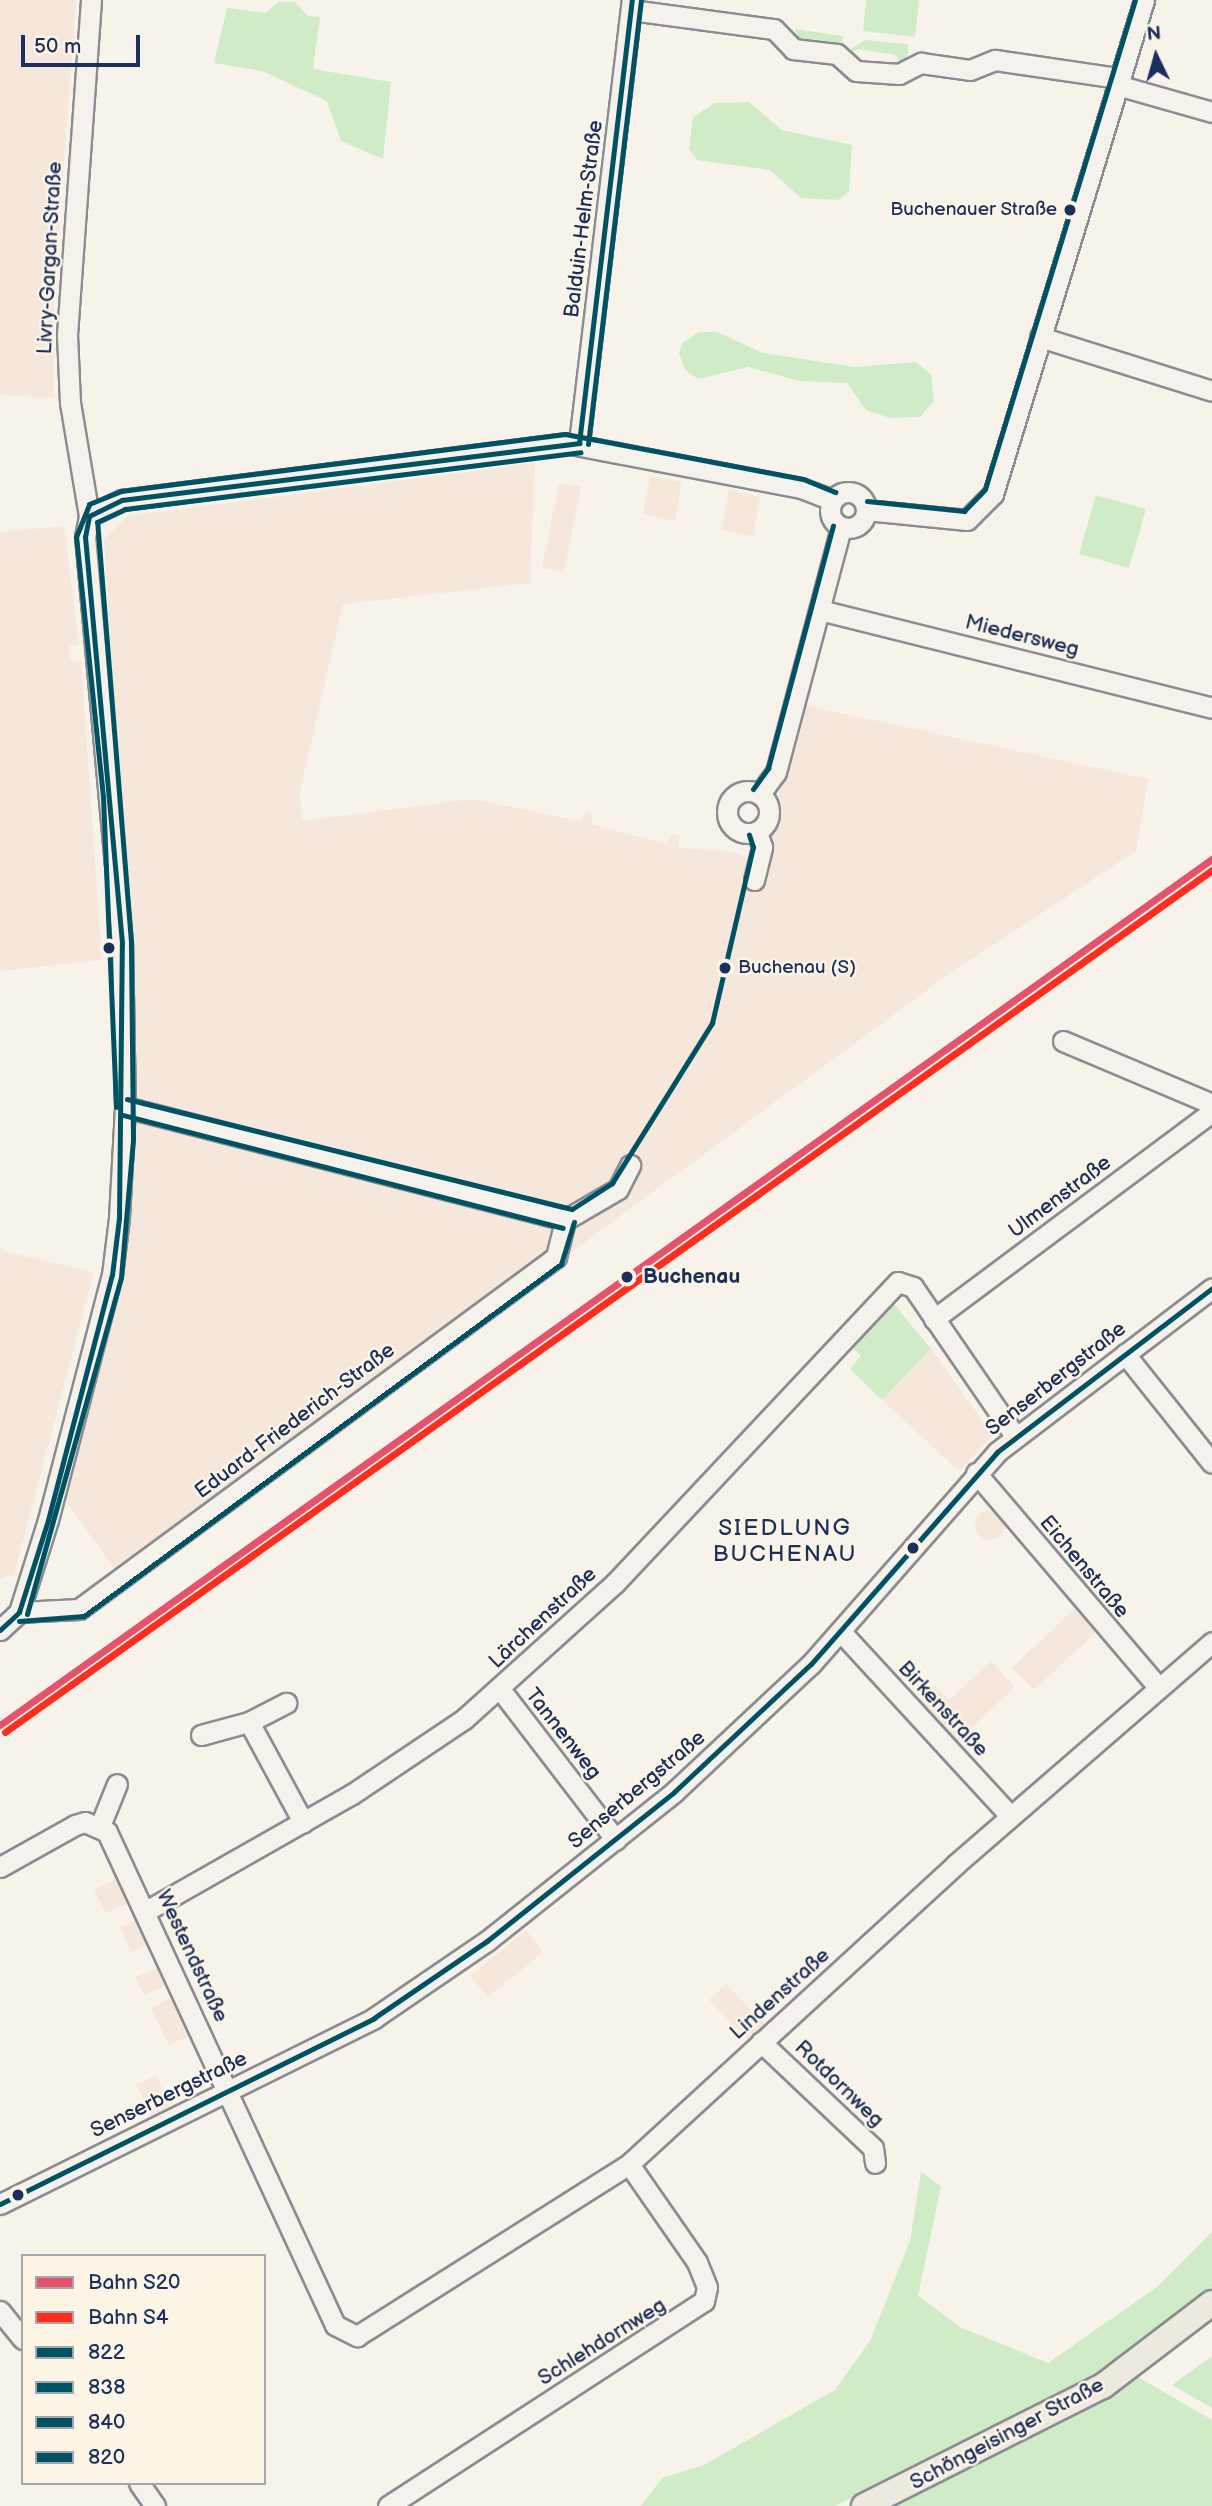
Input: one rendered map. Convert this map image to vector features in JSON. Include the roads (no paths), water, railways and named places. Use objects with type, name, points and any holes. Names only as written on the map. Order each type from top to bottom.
[{"type":"main road","name":"Schöngeisinger Straße","points":[[864,2506],[1103,2385],[1204,2311]]},
{"type":"street","name":"Livry-Gargan-Straße","points":[[19,1612],[112,1275],[125,1107],[122,943],[85,537],[89,516],[70,403],[67,335],[91,0]]},
{"type":"street","points":[[89,516],[131,499],[579,443],[802,488],[832,500],[853,492],[866,510],[967,520],[993,494],[1144,0]]},
{"type":"street","points":[[631,5],[774,29],[793,49],[837,54],[856,71],[899,74],[921,63],[970,70],[995,60],[1118,82],[1212,112]]},
{"type":"street","name":"Balduin-Helm-Straße","points":[[579,443],[631,5]]},
{"type":"street","points":[[1040,337],[1212,391]]},
{"type":"street","points":[[832,500],[831,519],[841,528],[858,526],[866,510]]},
{"type":"street","points":[[760,794],[776,772],[841,528]]},
{"type":"street","name":"Miedersweg","points":[[820,610],[1212,708]]},
{"type":"street","points":[[748,790],[760,794],[769,814],[757,832],[732,827],[726,810],[726,792],[748,790]]},
{"type":"street","points":[[754,880],[762,846],[757,832]]},
{"type":"street","points":[[1063,1041],[1212,1104]]},
{"type":"street","points":[[125,1107],[565,1220],[618,1189],[630,1165]]},
{"type":"street","name":"Ulmenstraße","points":[[934,1319],[1212,1112]]},
{"type":"street","name":"Eduard-Friederich-Straße","points":[[19,1612],[79,1609],[556,1257],[565,1220]]},
{"type":"street","name":"Lärchenstraße","points":[[146,1911],[303,1822],[412,1756],[499,1689],[615,1583],[890,1287],[906,1282],[934,1319]]},
{"type":"street","name":"Senserbergstraße","points":[[0,2204],[229,2091],[418,1992],[616,1840],[842,1633],[976,1473],[1015,1436],[1212,1288]]},
{"type":"street","points":[[934,1319],[1015,1436]]},
{"type":"street","points":[[1125,1354],[1212,1463]]},
{"type":"street","name":"Eichenstraße","points":[[976,1473],[1158,1688]]},
{"type":"street","points":[[0,1630],[19,1612]]},
{"type":"street","name":"Birkenstraße","points":[[842,1633],[1010,1816]]},
{"type":"street","name":"Lindenstraße","points":[[349,2334],[369,2332],[629,2164],[1010,1816],[1212,1642]]},
{"type":"street","name":"Tannenweg","points":[[499,1689],[616,1840]]},
{"type":"street","points":[[201,1735],[249,1722],[286,1703]]},
{"type":"street","points":[[249,1722],[303,1822]]},
{"type":"street","points":[[0,1867],[69,1827],[100,1826],[117,1784]]},
{"type":"street","name":"Westendstraße","points":[[100,1826],[146,1911],[335,2325],[349,2334]]},
{"type":"street","name":"Rotdornweg","points":[[761,2042],[873,2148],[875,2163]]},
{"type":"street","name":"Schlehdornweg","points":[[387,2506],[705,2301],[707,2287],[697,2262],[629,2164]]},
{"type":"street","points":[[0,2311],[21,2337]]},
{"type":"street","points":[[140,2485],[155,2506]]},
{"type":"rail line","name":"S20","points":[[0,1725],[1212,859]]},
{"type":"rail line","name":"S4","points":[[5,1732],[1212,870]]},
{"type":"place","name":"Buchenauer Straße","points":[[1070,210]]},
{"type":"place","name":"Buchenau (S)","points":[[725,968]]},
{"type":"place","name":"Buchenau","points":[[627,1277]]},
{"type":"district","name":"SIEDLUNG BUCHENAU","points":[[785,1541]]}]
